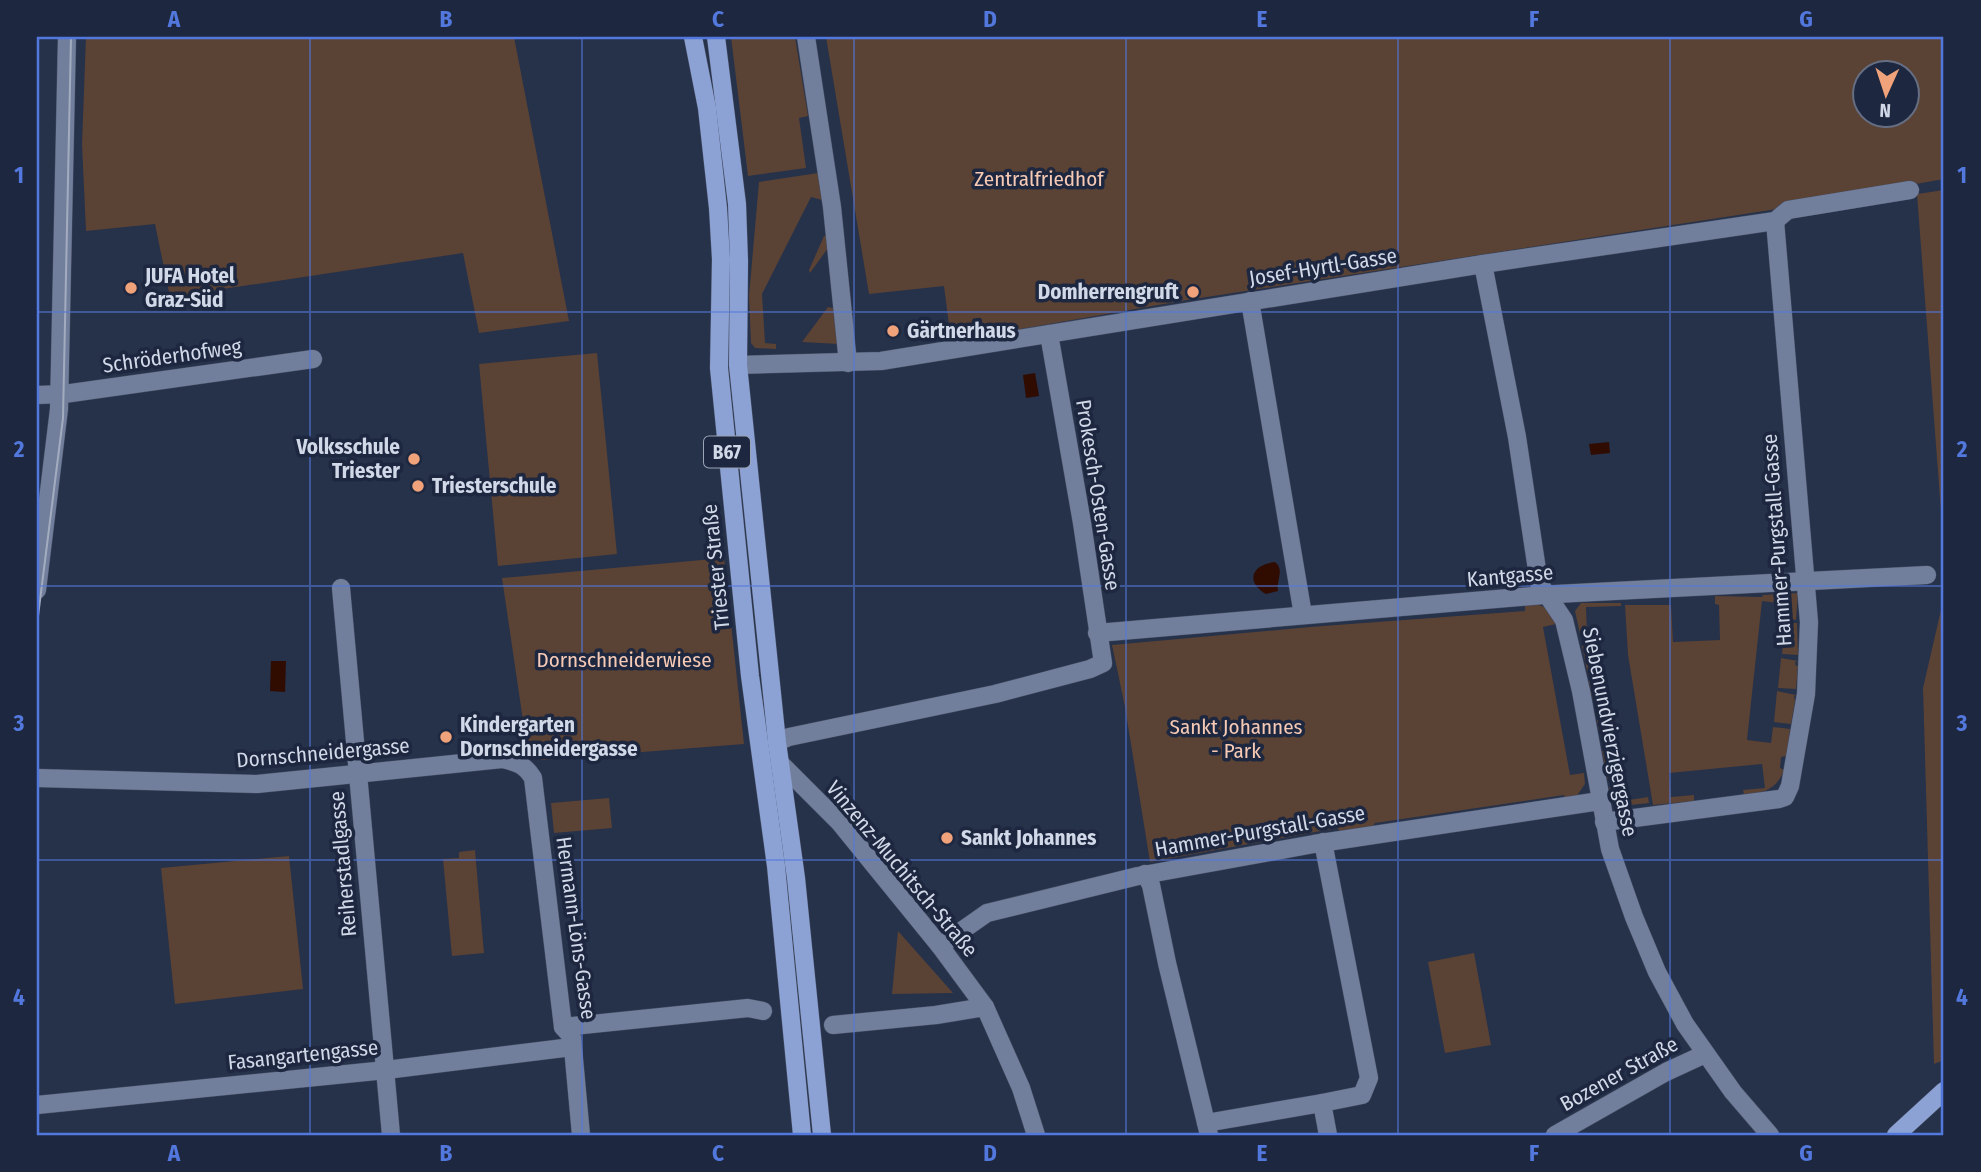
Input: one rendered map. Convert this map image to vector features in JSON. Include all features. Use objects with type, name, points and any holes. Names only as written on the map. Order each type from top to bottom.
[{"type":"main road","name":"Triester Straße","points":[[693,37],[707,108],[718,208],[721,259],[719,368],[750,676],[776,866],[802,1135]]},
{"type":"main road","name":"Triester Straße","points":[[716,37],[737,204],[738,365],[822,1135]]},
{"type":"main road","points":[[1896,1135],[1944,1091]]},
{"type":"street","points":[[37,590],[60,394],[67,37]]},
{"type":"street","points":[[806,37],[832,207],[848,363]]},
{"type":"street","name":"Josef-Hyrtl-Gasse","points":[[738,365],[881,361],[1483,264],[1774,221],[1788,210],[1910,190]]},
{"type":"street","name":"Hammer-Purgstall-Gasse","points":[[1604,822],[1785,797],[1790,786],[1806,694],[1809,622],[1774,221]]},
{"type":"street","name":"Siebenundvierzigergasse","points":[[1483,264],[1517,438],[1539,583],[1564,621],[1581,691],[1610,849],[1657,972],[1685,1024],[1704,1054],[1770,1135]]},
{"type":"street","points":[[1250,301],[1303,615]]},
{"type":"street","name":"Prokesch-Osten-Gasse","points":[[777,741],[995,694],[1090,669],[1103,663],[1049,334]]},
{"type":"street","name":"Schröderhofweg","points":[[37,395],[313,359]]},
{"type":"street","name":"Kantgasse","points":[[1097,633],[1549,597],[1927,575]]},
{"type":"street","name":"Reiherstadlgasse","points":[[341,589],[391,1135]]},
{"type":"street","name":"Dornschneidergasse","points":[[37,778],[257,784],[502,759],[518,762],[527,769]]},
{"type":"street","name":"Vinzenz-Muchitsch-Straße","points":[[781,764],[840,823],[940,946],[985,1007],[1021,1088],[1036,1135]]},
{"type":"street","name":"Hermann-Löns-Gasse","points":[[527,769],[533,779],[563,1027],[572,1037],[582,1135]]},
{"type":"street","name":"Hammer-Purgstall-Gasse","points":[[940,946],[987,913],[1145,874],[1323,842],[1600,802]]},
{"type":"street","points":[[1145,874],[1151,885],[1207,1129],[1362,1095],[1369,1078],[1323,842]]},
{"type":"street","points":[[833,1025],[936,1016],[985,1007]]},
{"type":"street","points":[[563,1027],[748,1008],[763,1011]]},
{"type":"street","name":"Fasangartengasse","points":[[37,1105],[386,1070],[572,1048]]},
{"type":"street","name":"Bozener Straße","points":[[1555,1135],[1666,1072],[1704,1054]]},
{"type":"street","points":[[1322,1103],[1328,1135]]},
{"type":"green space","points":[[86,37],[514,37],[569,321],[479,333],[463,253],[170,297],[155,224],[86,231],[82,144]]},
{"type":"green space","points":[[731,37],[795,37],[808,116],[799,118],[806,168],[748,176]]},
{"type":"green space","name":"Zentralfriedhof","points":[[826,37],[1944,37],[1944,179],[1777,209],[1187,300],[951,341],[944,286],[869,294]]},
{"type":"green space","points":[[818,173],[822,200],[811,197],[762,294],[765,343],[776,344],[776,349],[755,348],[751,343],[749,296],[759,182]]},
{"type":"green space","points":[[1944,190],[1944,551],[1917,194]]},
{"type":"green space","points":[[824,236],[828,236],[828,248],[810,273],[809,270]]},
{"type":"green space","points":[[828,307],[833,308],[838,344],[802,342]]},
{"type":"green space","points":[[597,353],[617,554],[498,566],[479,364]]},
{"type":"green space","name":"Dornschneiderwiese","points":[[724,558],[744,744],[541,760],[526,741],[502,578]]},
{"type":"green space","points":[[1798,593],[1796,620],[1785,618],[1786,604],[1762,601],[1747,740],[1771,743],[1773,727],[1790,729],[1787,756],[1781,757],[1780,768],[1784,770],[1778,782],[1764,791],[1744,794],[1743,790],[1765,788],[1762,764],[1669,773],[1671,797],[1694,795],[1694,801],[1653,805],[1628,655],[1625,605],[1671,605],[1673,642],[1720,640],[1719,605],[1715,604],[1715,596],[1762,597]]},
{"type":"green space","points":[[1944,597],[1944,1060],[1934,1064],[1923,688]]},
{"type":"green space","points":[[1581,603],[1621,603],[1621,606],[1586,607],[1587,634],[1580,634],[1575,611]]},
{"type":"green space","name":"Sankt Johannes - Park","points":[[1525,604],[1549,610],[1556,624],[1543,627],[1570,775],[1584,773],[1585,784],[1576,797],[1565,800],[1564,795],[1375,823],[1371,829],[1342,833],[1337,828],[1150,862],[1125,707],[1112,645],[1525,611]]},
{"type":"green space","points":[[1785,623],[1797,623],[1798,655],[1782,654]]},
{"type":"green space","points":[[1598,645],[1601,674],[1588,675],[1582,646]]},
{"type":"green space","points":[[1781,658],[1798,661],[1795,662],[1798,666],[1796,689],[1778,688]]},
{"type":"green space","points":[[1602,678],[1607,707],[1597,711],[1589,681]]},
{"type":"green space","points":[[1777,691],[1796,695],[1791,724],[1774,722]]},
{"type":"green space","points":[[1608,712],[1613,743],[1603,744],[1596,713]]},
{"type":"green space","points":[[1614,749],[1619,776],[1607,778],[1602,751]]},
{"type":"green space","points":[[1620,781],[1623,801],[1648,797],[1649,803],[1621,806],[1614,804],[1609,788],[1612,787],[1611,783]]},
{"type":"green space","points":[[609,798],[612,828],[554,833],[551,803]]},
{"type":"green space","points":[[475,850],[484,953],[452,956],[443,859],[459,858],[459,852]]},
{"type":"green space","points":[[289,856],[303,989],[175,1004],[161,868]]},
{"type":"green space","points":[[898,931],[953,993],[892,994]]},
{"type":"green space","points":[[1474,953],[1491,1045],[1445,1053],[1428,962]]},
{"type":"shaded area","points":[[1035,373],[1039,396],[1026,398],[1023,375]]},
{"type":"shaded area","points":[[1609,442],[1610,453],[1591,455],[1589,444]]},
{"type":"shaded area","points":[[1275,562],[1280,572],[1278,591],[1266,594],[1255,584],[1254,574],[1261,566]]},
{"type":"shaded area","points":[[271,661],[286,661],[285,692],[270,691]]},
{"type":"tram line","points":[[37,624],[63,418],[71,37]]},
{"type":"place","name":"JUFA Hotel Graz-Süd","points":[[131,288]]},
{"type":"place","name":"Domherrengruft","points":[[1193,292]]},
{"type":"place","name":"Gärtnerhaus","points":[[893,331]]},
{"type":"place","name":"Volksschule Triester","points":[[414,459]]},
{"type":"place","name":"Triesterschule","points":[[418,486]]},
{"type":"place","name":"Kindergarten Dornschneidergasse","points":[[446,737]]},
{"type":"place","name":"Sankt Johannes","points":[[947,838]]}]
